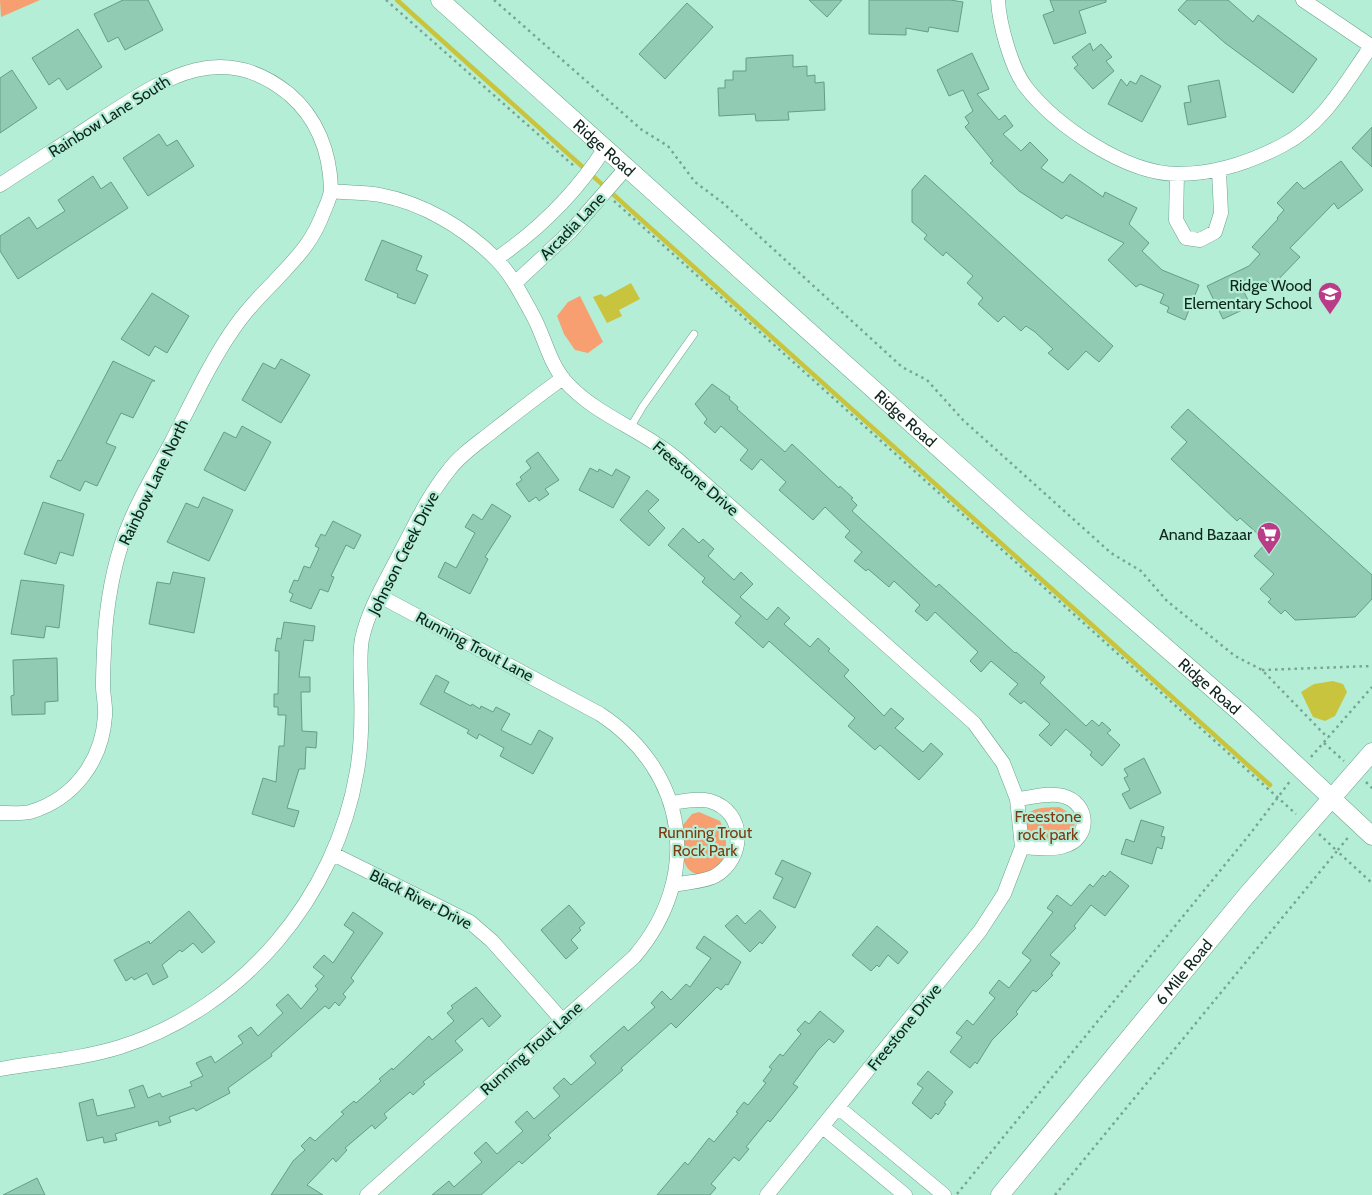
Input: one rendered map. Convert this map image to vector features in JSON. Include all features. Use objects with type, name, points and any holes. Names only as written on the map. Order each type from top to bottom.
[{"type":"street","name":"Ridge Road","points":[[440,0],[1012,515],[1301,768],[1372,836]]},
{"type":"street","points":[[998,0],[1006,44],[1024,84],[1040,102],[1061,122],[1111,154],[1135,166],[1176,174],[1218,171],[1284,145],[1322,116],[1371,45],[1303,0]]},
{"type":"street","name":"Rainbow Lane South","points":[[0,185],[155,85],[192,69],[226,67],[257,75],[280,88],[302,105],[320,135],[325,150],[331,191]]},
{"type":"street","name":"Arcadia Lane","points":[[496,259],[543,224],[586,177],[605,148]]},
{"type":"street","name":"Arcadia Lane","points":[[515,282],[571,232],[627,167]]},
{"type":"street","points":[[1176,174],[1176,220],[1186,238],[1200,240],[1215,232],[1221,213],[1218,171]]},
{"type":"street","name":"Freestone Drive","points":[[331,191],[378,195],[419,207],[459,228],[496,259],[515,282],[563,378],[596,409],[653,441],[677,459],[974,723],[1002,763],[1017,799],[1022,847],[1004,894],[980,931],[767,1195]]},
{"type":"street","name":"Rainbow Lane North","points":[[0,813],[27,813],[51,803],[76,785],[92,765],[102,741],[106,714],[103,689],[105,629],[119,550],[130,522],[212,363],[235,326],[253,304],[308,246],[331,191]]},
{"type":"street","name":"Johnson Creek Drive","points":[[3,1067],[76,1058],[122,1046],[176,1023],[199,1009],[242,977],[284,933],[304,906],[333,854],[345,823],[357,773],[362,726],[362,640],[378,595],[435,489],[450,467],[490,433],[563,378]]},
{"type":"street","name":"Running Trout Lane","points":[[367,1195],[642,948],[664,912],[674,885],[678,860],[676,823],[672,803],[652,765],[631,738],[614,723],[378,595]]},
{"type":"street","name":"6 Mile Road","points":[[1000,1195],[1330,797],[1372,752]]},
{"type":"street","points":[[1017,799],[1062,795],[1081,808],[1084,817],[1081,832],[1076,840],[1065,846],[1022,847]]},
{"type":"street","points":[[672,803],[696,800],[709,801],[719,805],[732,817],[738,831],[734,858],[722,872],[712,878],[674,885]]},
{"type":"street","name":"Black River Drive","points":[[333,854],[470,922],[482,931],[562,1020]]},
{"type":"street","points":[[839,1108],[944,1195]]},
{"type":"street","points":[[823,1127],[905,1195]]},
{"type":"lane","points":[[630,428],[643,406],[694,334]]},
{"type":"path","points":[[386,0],[586,177]]},
{"type":"path","points":[[494,0],[642,130],[668,146],[695,182],[722,203],[902,367],[927,380],[963,420],[1111,553],[1142,571],[1167,600],[1235,656],[1262,670],[1328,738]]},
{"type":"path","points":[[604,193],[831,394],[1372,883]]},
{"type":"path","points":[[1262,670],[1372,666]]},
{"type":"path","points":[[956,1195],[1250,834],[1276,797],[1372,687]]},
{"type":"path","points":[[1055,1195],[1336,850]]},
{"type":"green space","points":[[0,0],[40,0],[1,17]]},
{"type":"green space","points":[[580,296],[603,342],[588,353],[575,350],[564,334],[557,316],[568,302]]},
{"type":"green space","name":"Freestone rock park","points":[[1059,807],[1070,814],[1074,822],[1074,829],[1069,836],[1061,841],[1050,843],[1039,843],[1028,839],[1024,817],[1036,809]]},
{"type":"green space","name":"Running Trout Rock Park","points":[[699,812],[720,821],[725,836],[726,850],[716,868],[708,873],[699,874],[691,871],[685,864],[682,856],[682,826],[692,814]]},
{"type":"shaded area","points":[[631,283],[640,299],[619,310],[622,316],[607,323],[593,297],[601,294],[605,297]]},
{"type":"shaded area","points":[[1333,681],[1343,684],[1347,692],[1335,716],[1325,721],[1313,717],[1301,692],[1314,684]]},
{"type":"building","points":[[123,0],[148,0],[163,30],[125,50],[118,37],[108,42],[94,14]]},
{"type":"building","points":[[809,0],[842,0],[827,17]]},
{"type":"building","points":[[869,0],[950,0],[963,2],[958,32],[929,27],[928,32],[906,28],[906,35],[869,34]]},
{"type":"building","points":[[1050,0],[1106,0],[1106,2],[1079,11],[1086,33],[1054,44],[1043,15],[1054,11]]},
{"type":"building","points":[[1187,0],[1228,0],[1253,22],[1258,15],[1317,59],[1293,93],[1225,43],[1199,20],[1195,25],[1178,10]]},
{"type":"building","points":[[687,3],[713,27],[665,79],[639,54]]},
{"type":"building","points":[[78,29],[102,67],[67,90],[59,78],[49,85],[32,58]]},
{"type":"building","points":[[1090,43],[1093,51],[1101,44],[1112,57],[1106,61],[1114,71],[1093,89],[1074,68],[1078,65],[1072,57]]},
{"type":"building","points":[[972,53],[989,89],[977,94],[999,120],[1005,115],[1013,126],[1003,134],[1021,151],[1030,142],[1048,160],[1041,168],[1063,183],[1070,174],[1103,197],[1105,192],[1137,208],[1129,224],[1149,243],[1142,251],[1162,270],[1199,285],[1185,320],[1167,312],[1169,307],[1160,303],[1164,294],[1140,284],[1136,287],[1108,260],[1124,243],[1066,215],[1062,219],[1019,191],[990,163],[993,161],[965,127],[969,123],[965,117],[973,111],[963,90],[949,96],[937,70]]},
{"type":"building","points":[[793,55],[793,67],[807,66],[807,76],[815,75],[815,83],[824,82],[825,110],[788,112],[789,120],[756,121],[755,114],[719,116],[718,88],[725,88],[725,80],[733,80],[733,71],[746,71],[746,58]]},
{"type":"building","points":[[12,70],[37,108],[0,133],[0,78]]},
{"type":"building","points":[[1141,75],[1161,86],[1142,122],[1108,104],[1121,79],[1127,86],[1130,81],[1136,84]]},
{"type":"building","points":[[1219,80],[1226,117],[1188,125],[1184,103],[1191,102],[1188,86]]},
{"type":"building","points":[[1372,127],[1372,167],[1352,148]]},
{"type":"building","points":[[159,134],[167,146],[177,140],[194,166],[148,196],[123,158]]},
{"type":"building","points":[[1341,161],[1363,190],[1338,209],[1334,203],[1290,248],[1300,257],[1272,286],[1267,281],[1244,292],[1251,306],[1223,319],[1207,286],[1249,266],[1260,254],[1252,247],[1278,219],[1284,210],[1277,203],[1297,182],[1304,189]]},
{"type":"building","points":[[925,175],[1113,346],[1099,362],[1086,351],[1068,370],[1048,353],[1053,349],[1035,332],[1026,326],[1021,331],[1004,316],[998,322],[978,304],[983,298],[967,283],[973,276],[946,252],[943,256],[924,239],[927,235],[912,222],[912,190]]},
{"type":"building","points":[[93,176],[101,189],[111,182],[128,208],[18,279],[0,251],[0,236],[29,217],[37,229],[65,211],[58,200]]},
{"type":"building","points":[[382,240],[422,256],[416,270],[428,275],[415,304],[397,297],[398,294],[365,280]]},
{"type":"building","points":[[152,293],[189,316],[167,353],[155,346],[149,356],[121,339]]},
{"type":"building","points":[[281,359],[310,375],[281,423],[242,400],[263,363],[275,369]]},
{"type":"building","points":[[113,361],[155,381],[152,381],[133,418],[121,413],[106,443],[116,447],[97,486],[85,481],[80,491],[50,477],[58,460],[61,461]]},
{"type":"building","points":[[712,384],[730,397],[729,399],[738,407],[737,409],[785,452],[792,444],[839,488],[840,486],[853,498],[851,499],[857,505],[852,511],[936,587],[939,584],[1015,653],[1045,677],[1040,683],[1086,726],[1092,720],[1099,726],[1102,722],[1111,730],[1107,733],[1120,745],[1102,766],[1090,755],[1092,752],[1066,729],[1051,746],[1039,735],[1050,724],[1024,701],[1021,704],[1009,694],[1018,684],[991,661],[981,672],[970,661],[978,652],[935,612],[927,621],[915,611],[920,605],[894,581],[889,587],[868,569],[866,571],[854,561],[862,552],[845,537],[850,531],[825,507],[813,520],[779,490],[786,482],[761,459],[752,470],[740,460],[748,450],[721,426],[715,433],[704,423],[707,419],[695,404]]},
{"type":"building","points":[[1188,409],[1372,575],[1372,599],[1355,617],[1295,620],[1285,610],[1281,614],[1268,602],[1271,599],[1260,589],[1274,574],[1254,556],[1267,542],[1240,518],[1237,521],[1171,459],[1187,442],[1171,427]]},
{"type":"building","points":[[242,426],[271,442],[245,491],[204,470],[224,432],[236,438]]},
{"type":"building","points":[[538,452],[559,480],[545,489],[549,494],[539,501],[536,497],[529,502],[516,484],[522,480],[520,477],[531,468],[526,461]]},
{"type":"building","points":[[590,468],[598,472],[599,469],[612,476],[616,469],[630,477],[613,508],[579,490]]},
{"type":"building","points":[[647,490],[659,500],[648,511],[665,528],[649,546],[620,520]]},
{"type":"building","points":[[203,497],[233,510],[209,561],[167,542],[186,503],[198,508]]},
{"type":"building","points":[[43,502],[84,514],[73,556],[60,552],[56,564],[24,554]]},
{"type":"building","points":[[492,504],[511,516],[485,557],[488,559],[470,594],[438,577],[445,562],[456,568],[475,533],[465,527],[473,514],[482,520]]},
{"type":"building","points":[[333,521],[361,535],[354,549],[346,545],[331,576],[334,577],[328,592],[320,589],[311,609],[290,601],[293,594],[289,592],[294,580],[298,581],[304,566],[310,568],[319,548],[315,546],[321,534],[325,536]]},
{"type":"building","points":[[683,528],[699,543],[703,539],[714,549],[708,556],[734,580],[741,572],[753,584],[740,597],[767,620],[778,607],[790,618],[784,624],[810,647],[818,638],[830,649],[828,651],[849,670],[844,676],[884,716],[891,708],[904,719],[895,728],[923,752],[931,743],[943,754],[919,780],[880,745],[875,750],[848,726],[855,718],[769,641],[763,648],[735,623],[741,616],[702,582],[705,578],[668,545]]},
{"type":"building","points":[[173,572],[205,578],[194,633],[149,624],[157,582],[170,584]]},
{"type":"building","points":[[21,580],[64,585],[59,628],[46,626],[44,638],[11,634]]},
{"type":"building","points":[[284,622],[315,626],[313,641],[304,640],[299,677],[310,677],[310,692],[301,692],[302,731],[317,732],[316,748],[306,747],[305,769],[299,769],[287,808],[299,811],[294,827],[252,814],[263,778],[276,782],[279,746],[284,746],[286,715],[278,715],[278,707],[274,707],[274,694],[278,694],[279,651],[275,651],[277,638],[281,639]]},
{"type":"building","points":[[57,658],[58,701],[45,702],[45,714],[12,715],[11,696],[14,695],[13,660]]},
{"type":"building","points":[[436,675],[449,682],[444,692],[480,709],[481,706],[493,712],[496,707],[510,714],[501,730],[531,745],[539,730],[553,738],[533,774],[500,756],[504,748],[479,734],[477,739],[467,733],[469,730],[420,704]]},
{"type":"building","points":[[1144,758],[1161,793],[1130,809],[1122,794],[1130,790],[1124,778],[1128,776],[1124,769]]},
{"type":"building","points":[[1141,820],[1164,827],[1161,836],[1165,837],[1162,849],[1157,847],[1152,864],[1121,854],[1126,839],[1134,842]]},
{"type":"building","points":[[782,860],[811,873],[795,908],[773,898],[783,878],[775,874]]},
{"type":"building","points":[[1110,871],[1129,886],[1105,916],[1091,905],[1074,926],[1076,928],[1050,955],[1060,963],[1051,974],[1053,975],[1036,992],[1033,990],[1016,1012],[1018,1014],[992,1040],[977,1064],[975,1062],[970,1068],[950,1052],[962,1037],[956,1033],[967,1020],[973,1025],[995,998],[989,993],[999,980],[1009,988],[1031,960],[1022,953],[1053,912],[1047,908],[1057,895],[1071,906],[1090,884],[1093,887],[1103,875],[1105,877]]},
{"type":"building","points":[[569,905],[585,923],[571,940],[578,948],[566,959],[541,930]]},
{"type":"building","points":[[760,910],[776,927],[762,944],[760,942],[750,952],[725,926],[737,915],[745,924]]},
{"type":"building","points":[[189,911],[215,942],[202,953],[193,943],[182,952],[180,950],[162,965],[168,977],[153,985],[147,973],[134,980],[132,977],[126,981],[114,960],[149,941],[150,944]]},
{"type":"building","points":[[353,912],[383,933],[351,978],[354,981],[343,994],[346,997],[339,1006],[335,1002],[329,1009],[325,1006],[271,1054],[272,1056],[228,1088],[230,1093],[196,1111],[194,1108],[169,1117],[171,1122],[159,1126],[158,1121],[115,1134],[117,1140],[104,1143],[103,1137],[87,1141],[79,1103],[93,1099],[97,1116],[135,1107],[129,1090],[143,1085],[148,1098],[160,1093],[162,1097],[192,1086],[190,1082],[203,1076],[196,1063],[211,1056],[215,1063],[243,1043],[238,1036],[251,1027],[258,1036],[283,1013],[276,1005],[288,994],[301,1009],[318,989],[315,986],[324,976],[313,967],[324,955],[333,963],[354,932],[344,925]]},
{"type":"building","points":[[877,926],[908,952],[898,964],[888,955],[879,967],[877,965],[871,971],[852,955]]},
{"type":"building","points":[[704,936],[741,962],[728,985],[726,984],[721,990],[717,987],[676,1028],[671,1023],[621,1068],[623,1070],[548,1135],[551,1138],[522,1164],[519,1161],[481,1195],[432,1195],[449,1181],[454,1187],[482,1162],[474,1153],[486,1142],[497,1154],[523,1131],[515,1122],[527,1111],[534,1119],[560,1096],[553,1088],[564,1078],[571,1085],[596,1063],[590,1056],[624,1026],[628,1031],[655,1007],[651,1003],[662,991],[671,1000],[686,984],[690,987],[711,958],[696,948]]},
{"type":"building","points":[[476,987],[501,1016],[489,1027],[482,1018],[455,1041],[463,1050],[423,1082],[425,1084],[413,1095],[410,1092],[384,1114],[387,1118],[375,1129],[372,1125],[345,1148],[347,1150],[336,1162],[333,1158],[307,1185],[323,1195],[271,1195],[293,1161],[305,1150],[301,1146],[310,1137],[315,1141],[344,1114],[341,1112],[354,1101],[356,1103],[381,1081],[379,1079],[392,1068],[393,1070],[429,1036],[432,1040],[454,1021],[447,1013],[453,1008],[451,1006]]},
{"type":"building","points":[[820,1011],[844,1031],[834,1043],[829,1039],[818,1050],[793,1084],[798,1087],[770,1122],[768,1120],[746,1147],[749,1149],[739,1161],[734,1157],[711,1184],[716,1188],[710,1195],[657,1195],[685,1162],[688,1165],[709,1138],[714,1142],[738,1113],[736,1112],[744,1102],[748,1105],[766,1083],[763,1081],[772,1069],[769,1067],[780,1054],[783,1056],[801,1034],[797,1030],[805,1021],[809,1024]]},
{"type":"building","points":[[928,1071],[953,1092],[944,1103],[946,1104],[938,1115],[936,1113],[931,1119],[912,1103],[923,1088],[917,1084]]},
{"type":"building","points":[[37,1178],[45,1195],[3,1195]]},
{"type":"waterway","points":[[397,0],[1270,785]]},
{"type":"place","name":"Ridge Wood Elementary School","points":[[1330,315]]},
{"type":"place","name":"Anand Bazaar","points":[[1269,555]]}]
